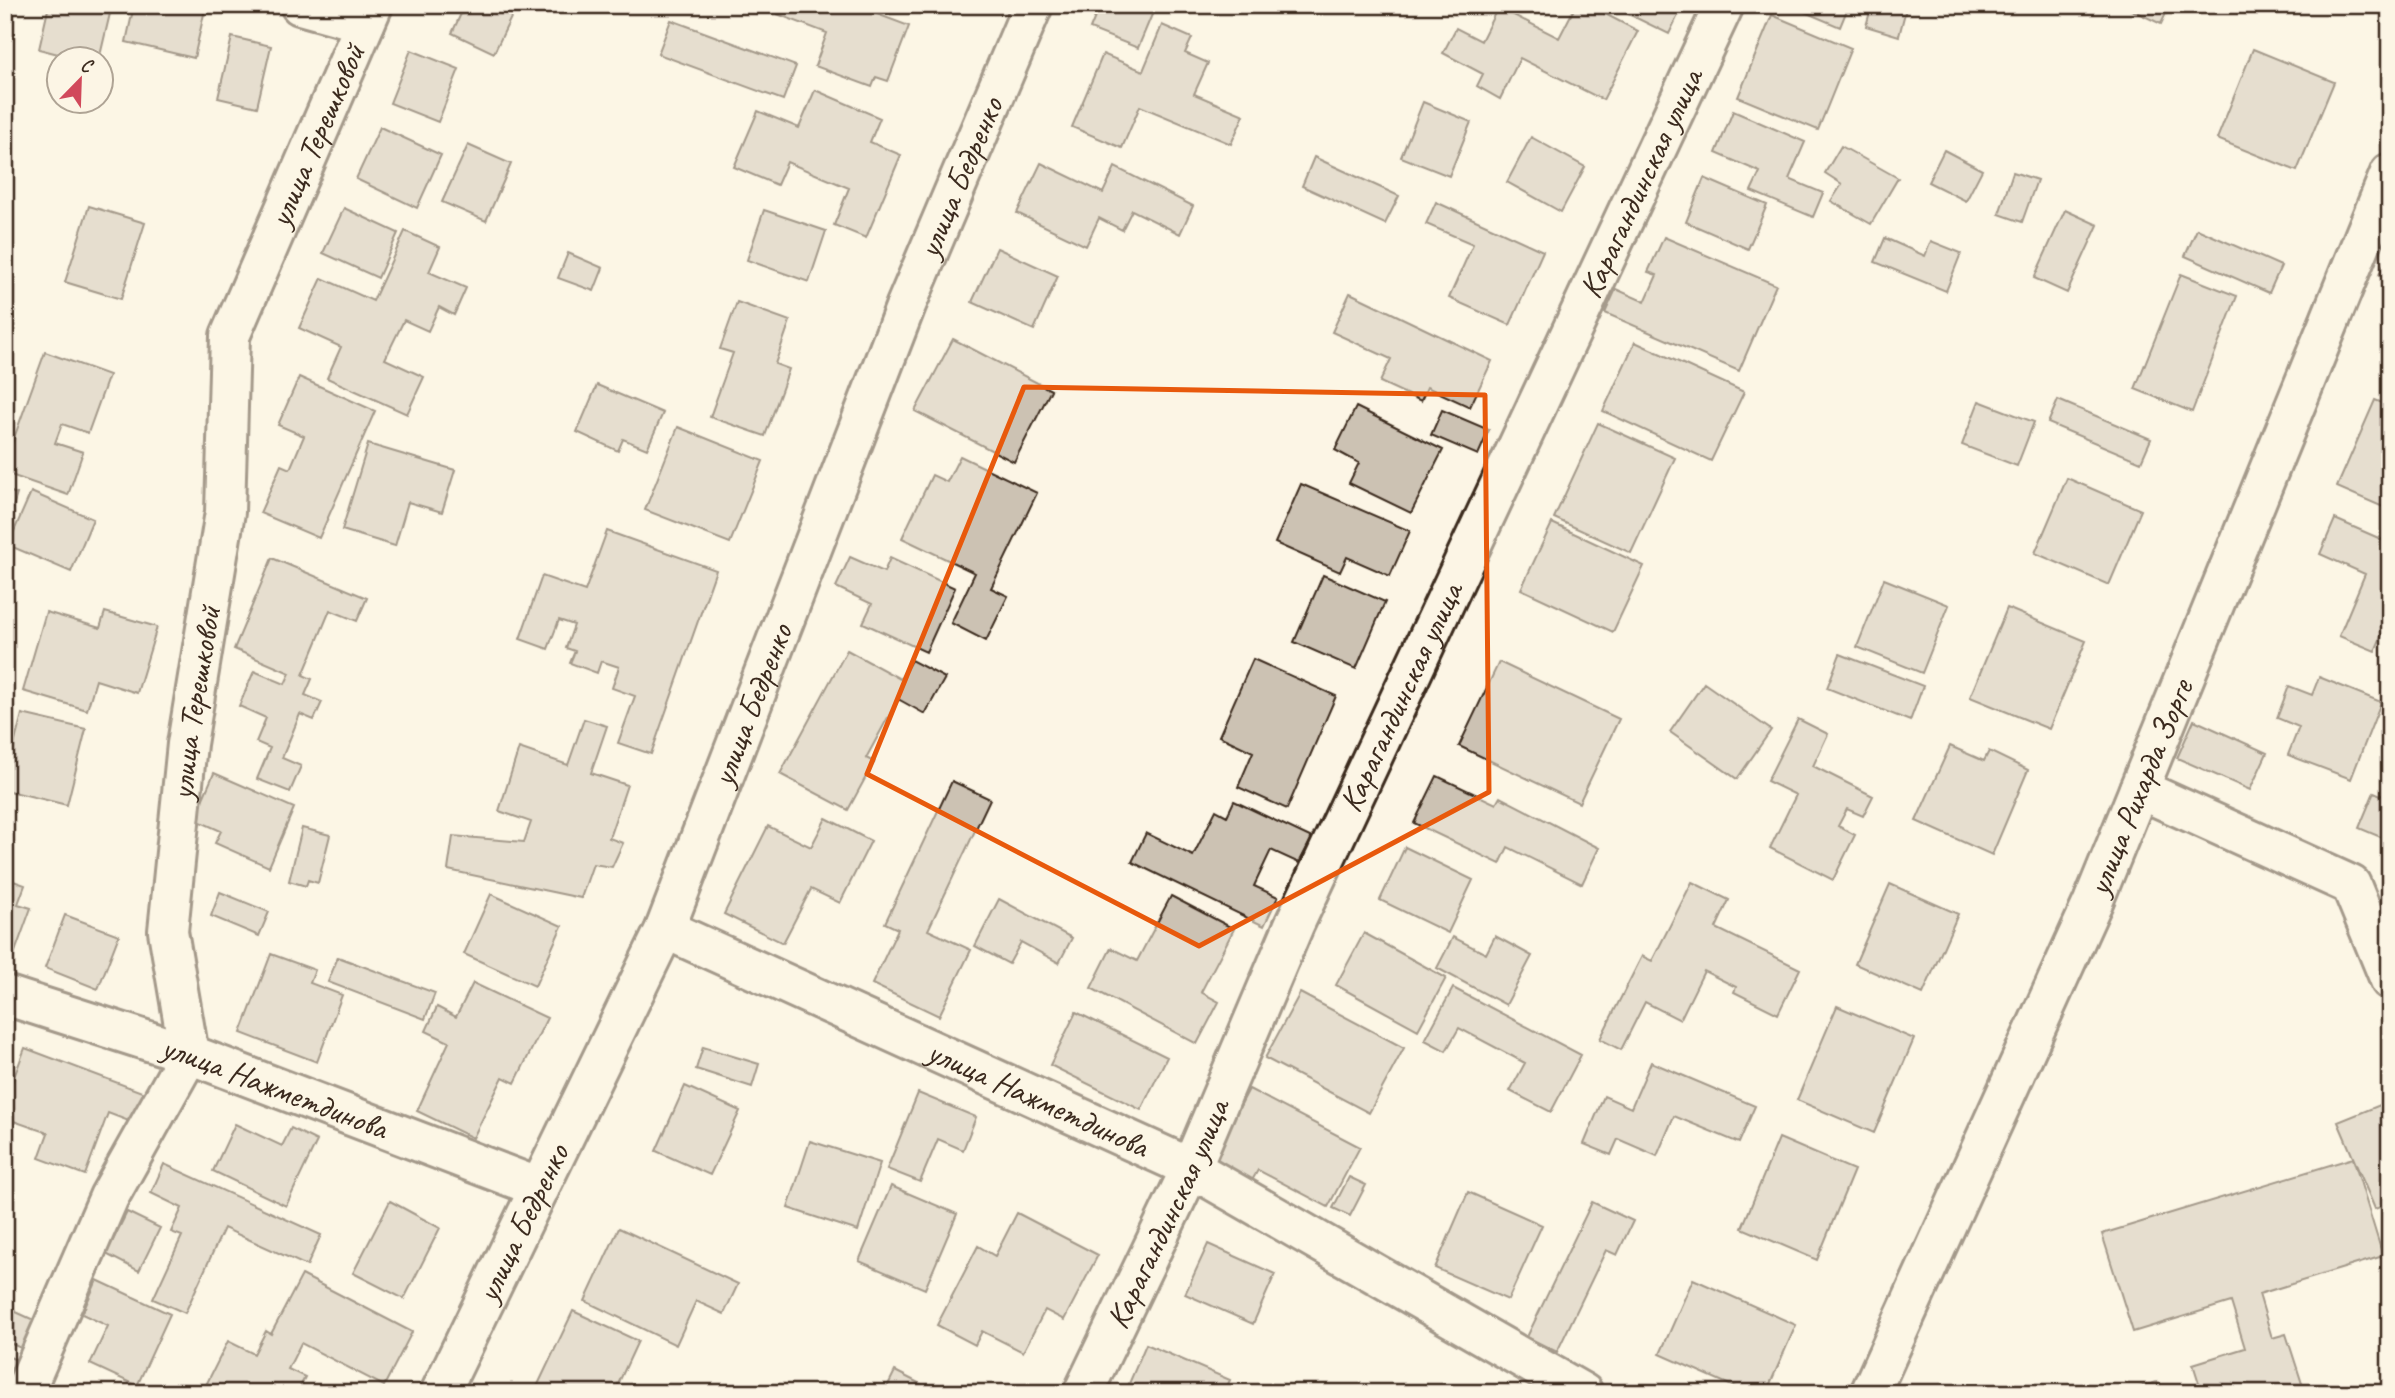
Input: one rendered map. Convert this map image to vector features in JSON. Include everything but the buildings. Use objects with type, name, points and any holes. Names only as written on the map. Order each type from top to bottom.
[{"type":"street","points":[[300,5],[369,14]]},
{"type":"street","name":"улица Бедренко","points":[[440,1393],[665,929],[906,305],[1033,5]]},
{"type":"street","name":"Карагандинская улица","points":[[1083,1393],[1191,1168],[1300,912],[1724,5]]},
{"type":"street","name":"улица Терешковой","points":[[189,1054],[168,931],[187,744],[225,512],[230,335],[369,14]]},
{"type":"street","name":"улица Рихарда Зорге","points":[[1870,1393],[2093,902],[2390,173]]},
{"type":"street","points":[[2138,789],[2351,886],[2390,979]]},
{"type":"street","name":"улица Нажметдинова","points":[[665,929],[1191,1168],[1583,1393]]},
{"type":"street","name":"улица Нажметдинова","points":[[5,995],[189,1054],[540,1188]]},
{"type":"street","points":[[24,1393],[109,1197],[189,1054]]},
{"type":"highlighted area","points":[[1024,387],[1485,395],[1489,792],[1199,946],[867,774]]}]
